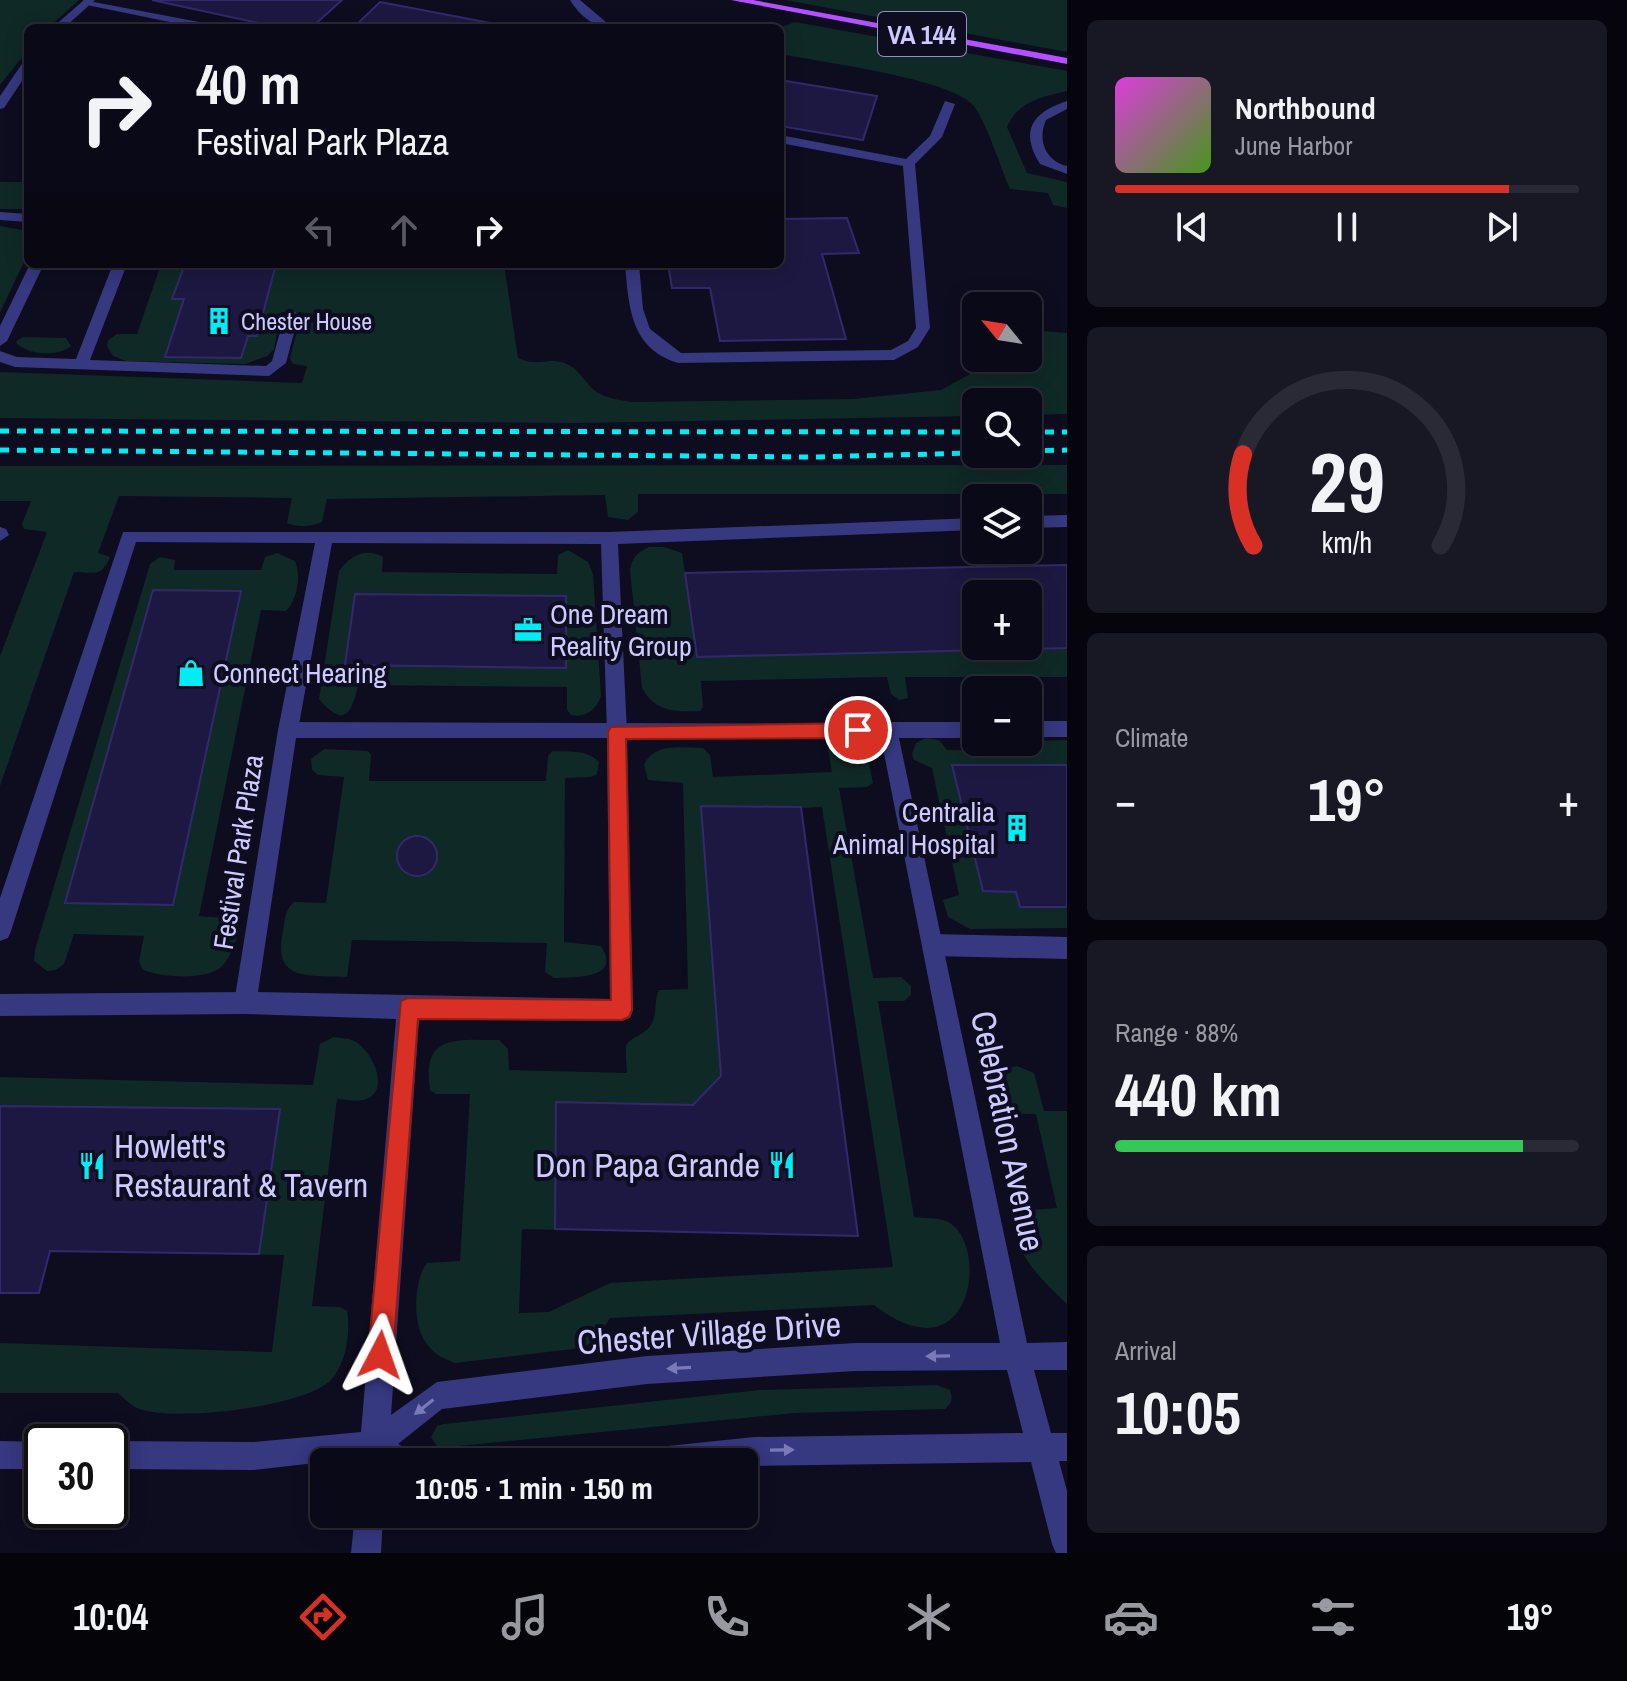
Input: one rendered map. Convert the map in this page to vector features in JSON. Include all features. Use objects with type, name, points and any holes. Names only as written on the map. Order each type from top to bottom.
[{"type":"main road","name":"VA 144","points":[[736,0],[1067,61]]},
{"type":"street","points":[[579,5],[594,0]]},
{"type":"street","points":[[62,24],[89,1],[196,24]]},
{"type":"street","points":[[579,5],[603,24]]},
{"type":"street","points":[[0,105],[24,69]]},
{"type":"street","points":[[909,163],[936,137],[949,104]]},
{"type":"street","points":[[1067,105],[1049,112],[1039,120],[1035,129],[1042,158],[1050,165],[1067,170]]},
{"type":"street","points":[[784,140],[909,163]]},
{"type":"street","points":[[632,268],[640,330],[653,346],[678,358],[894,355],[913,344],[923,328],[909,163]]},
{"type":"street","points":[[0,216],[24,218]]},
{"type":"street","points":[[0,341],[35,268]]},
{"type":"street","points":[[81,365],[118,268]]},
{"type":"street","points":[[0,356],[15,362],[269,371],[279,363],[292,314]]},
{"type":"street","points":[[1042,522],[1067,521]]},
{"type":"street","points":[[0,931],[129,536],[609,538],[962,525]]},
{"type":"street","points":[[288,730],[325,537]]},
{"type":"street","points":[[0,1005],[245,1003],[622,1010],[617,732],[609,538]]},
{"type":"street","points":[[1042,729],[1067,729]]},
{"type":"street","name":"Festival Park Plaza","points":[[245,1003],[288,730],[962,730]]},
{"type":"street","name":"Celebration Avenue","points":[[889,730],[1016,1354],[1054,1447],[1067,1544]]},
{"type":"street","points":[[933,945],[1067,948]]},
{"type":"street","points":[[373,1448],[408,1008]]},
{"type":"street","name":"Chester Village Drive","points":[[380,1448],[437,1396],[647,1370],[855,1357],[1067,1356]]},
{"type":"street","points":[[758,1451],[1054,1447]]},
{"type":"street","points":[[0,1455],[24,1455]]},
{"type":"street","points":[[128,1455],[310,1455]]},
{"type":"street","points":[[366,1553],[368,1528]]},
{"type":"green space","points":[[0,0],[79,0],[52,24],[24,24],[24,55],[0,85]]},
{"type":"green space","points":[[785,0],[1067,0],[1067,52]]},
{"type":"green space","points":[[795,22],[1067,71],[1067,91],[1024,106],[1007,127],[1027,173],[1067,182],[1067,208],[1053,205],[1048,193],[1010,189],[977,110],[958,95],[911,79],[784,55],[784,26]]},
{"type":"green space","points":[[0,182],[24,182],[24,209],[0,209]]},
{"type":"green space","points":[[0,226],[24,230],[24,262],[0,312]]},
{"type":"green space","points":[[160,268],[505,268],[518,358],[530,362],[568,364],[600,394],[611,398],[631,402],[853,399],[941,390],[971,372],[1042,372],[1042,331],[1067,333],[1067,414],[1042,415],[1042,388],[962,388],[962,416],[578,423],[0,418],[0,372],[302,383],[307,366],[293,364],[290,358],[302,312],[281,312],[274,349],[267,356],[245,364],[126,361],[113,356],[107,346],[108,340],[117,334],[137,334]]},
{"type":"green space","points":[[23,337],[66,338],[71,346],[59,352],[36,352],[17,344],[16,341]]},
{"type":"green space","points":[[962,465],[962,468],[1042,468],[1042,465],[1067,465],[1067,494],[1042,494],[1042,484],[962,484],[962,494],[638,494],[638,512],[628,520],[608,517],[605,495],[327,499],[322,522],[304,526],[287,523],[292,498],[119,496],[98,553],[110,557],[100,571],[74,572],[0,786],[0,656],[47,532],[24,529],[22,524],[31,501],[0,501],[0,466]]},
{"type":"green space","points":[[649,547],[664,547],[682,553],[685,573],[1067,565],[1067,677],[905,677],[908,698],[899,700],[891,694],[887,677],[701,681],[703,707],[700,711],[666,709],[653,702],[642,688],[630,570],[639,553]]},
{"type":"green space","points":[[568,550],[588,562],[593,574],[601,696],[590,712],[571,715],[567,710],[567,687],[358,685],[350,710],[341,715],[319,699],[339,571],[353,557],[370,553],[383,557],[382,572],[557,574],[558,555]]},
{"type":"green space","points":[[277,553],[295,561],[297,587],[286,611],[261,610],[199,916],[226,918],[235,923],[237,935],[228,958],[213,972],[181,976],[159,974],[142,969],[139,961],[144,936],[74,934],[64,964],[56,970],[47,971],[34,961],[35,950],[150,564],[160,557],[175,560],[174,570],[261,570],[265,557]]},
{"type":"green space","name":"Centralia Animal Hospital","points":[[926,738],[939,740],[947,750],[962,750],[962,756],[1042,756],[1042,741],[1067,740],[1067,928],[970,929],[948,917],[943,900],[959,895],[932,768],[914,760],[912,754],[916,743]]},
{"type":"green space","points":[[848,741],[868,758],[873,783],[867,787],[839,788],[873,978],[901,977],[911,986],[911,995],[904,1001],[878,1001],[914,1217],[946,1221],[962,1237],[969,1257],[969,1280],[963,1302],[951,1319],[932,1327],[907,1324],[874,1305],[610,1318],[596,1341],[581,1348],[455,1363],[438,1355],[421,1333],[416,1313],[417,1290],[427,1263],[460,1261],[470,1094],[436,1094],[430,1090],[431,1058],[437,1049],[457,1041],[499,1040],[508,1049],[509,1070],[627,1073],[626,1047],[650,1026],[659,990],[688,989],[683,783],[648,780],[644,765],[655,753],[678,747],[703,748],[710,755],[713,777],[832,772],[828,749],[833,742]],"holes":[[[822,807],[893,1267],[610,1283],[549,1312],[519,1313],[522,1229],[858,1236],[801,808]]]},
{"type":"green space","points":[[324,749],[368,751],[371,755],[369,781],[546,781],[548,756],[552,751],[577,752],[599,762],[597,774],[591,777],[565,778],[564,942],[601,946],[606,957],[601,971],[554,978],[545,972],[547,943],[352,940],[347,977],[307,975],[288,967],[281,948],[289,908],[294,902],[326,903],[344,777],[318,775],[312,770],[311,759]]},
{"type":"green space","points":[[333,1037],[350,1039],[359,1045],[372,1061],[378,1080],[372,1096],[354,1101],[337,1099],[312,1306],[340,1307],[347,1311],[346,1348],[340,1366],[330,1381],[293,1398],[207,1413],[154,1412],[134,1407],[118,1393],[0,1393],[0,1343],[272,1352],[284,1255],[50,1251],[39,1293],[0,1293],[0,1077],[313,1085],[320,1044]]},
{"type":"green space","points":[[1017,1066],[1034,1073],[1044,1111],[1067,1111],[1067,1304],[1028,1262],[1016,1236],[1015,1224],[1019,1211],[1057,1208],[1036,1114],[1004,1113],[991,1103],[994,1077],[1004,1069]]},
{"type":"green space","points":[[937,1385],[950,1390],[951,1401],[945,1409],[795,1413],[438,1448],[431,1437],[437,1426],[444,1424],[760,1390]]},
{"type":"building","points":[[152,0],[342,0],[315,24],[263,24]]},
{"type":"building","points":[[380,2],[496,24],[357,24]]},
{"type":"building","points":[[784,81],[877,96],[863,140],[784,127]]},
{"type":"building","points":[[847,218],[859,253],[822,254],[846,339],[720,341],[710,288],[672,288],[669,268],[784,268],[784,219]]},
{"type":"building","name":"Chester House","points":[[184,268],[275,268],[257,336],[248,336],[241,358],[165,357],[184,299],[172,299]]},
{"type":"building","points":[[1067,565],[1067,648],[1042,649],[1042,580],[962,580],[962,651],[697,657],[685,573]]},
{"type":"building","points":[[153,590],[241,591],[173,905],[65,903]]},
{"type":"building","points":[[355,594],[566,596],[566,668],[345,665]]},
{"type":"building","name":"Centralia Animal Hospital","points":[[952,765],[1067,765],[1067,907],[1020,907],[1016,892],[983,891]]},
{"type":"building","points":[[701,806],[801,807],[858,1236],[555,1229],[556,1102],[693,1105],[721,1076]]},
{"type":"building","points":[[417,836],[431,842],[437,856],[431,870],[417,876],[403,870],[397,856],[403,842]]},
{"type":"building","points":[[0,1106],[280,1109],[259,1254],[50,1251],[39,1293],[0,1293]]},
{"type":"railway","points":[[0,431],[962,432]]},
{"type":"railway","points":[[1042,432],[1067,432]]},
{"type":"railway","points":[[0,450],[812,457],[962,453]]},
{"type":"railway","points":[[1042,451],[1067,450]]},
{"type":"place","name":"Chester House","points":[[219,321]]},
{"type":"place","name":"One Dream Reality Group","points":[[528,630]]},
{"type":"place","name":"Connect Hearing","points":[[191,673]]},
{"type":"place","name":"Centralia Animal Hospital","points":[[1017,828]]},
{"type":"place","name":"Don Papa Grande","points":[[782,1165]]},
{"type":"place","name":"Howlett's Restaurant & Tavern","points":[[92,1166]]},
{"type":"route","points":[[380,1355],[408,1008],[622,1010],[617,732],[858,730]]}]
